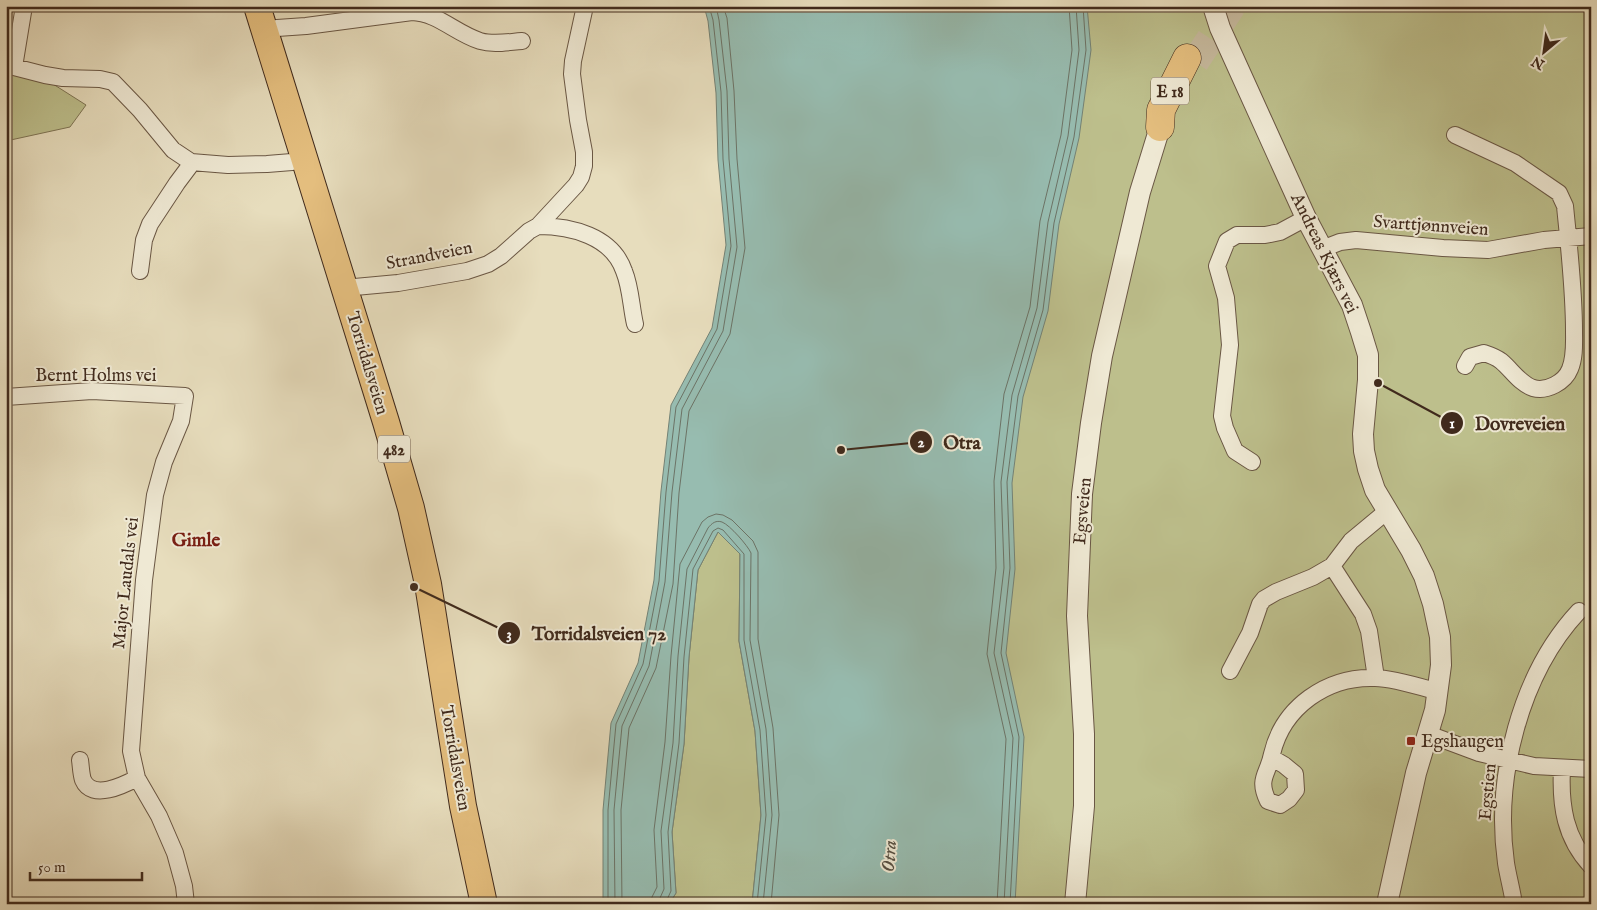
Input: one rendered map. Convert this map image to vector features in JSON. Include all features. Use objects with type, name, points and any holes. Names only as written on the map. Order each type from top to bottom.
[{"type":"highway","name":"E 18","points":[[1160,127],[1161,110],[1191,60]]},
{"type":"main road","name":"Torridalsveien","points":[[257,6],[411,508],[428,584],[463,806],[484,904]]},
{"type":"street","points":[[24,6],[14,67],[54,77],[100,79],[113,82],[140,110],[173,150],[191,162],[228,165],[267,164],[305,159]]},
{"type":"street","name":"Strandveien","points":[[344,288],[398,283],[474,269],[488,264],[538,226],[576,185],[581,177],[584,166],[584,152],[572,74],[585,6]]},
{"type":"street","name":"Andreas Kjærs vei","points":[[1213,6],[1220,28],[1306,218],[1352,305],[1368,355],[1368,380],[1363,434],[1364,451],[1375,490],[1424,576],[1433,604],[1440,637],[1441,665],[1439,692],[1416,773],[1387,904]]},
{"type":"street","points":[[265,31],[277,28],[423,12],[482,42],[522,42]]},
{"type":"street","name":"Egsveien","points":[[1076,904],[1084,806],[1084,734],[1078,616],[1082,494],[1092,413],[1102,356],[1140,192],[1160,127]]},
{"type":"street","points":[[1455,135],[1515,163],[1559,193],[1565,206],[1573,282],[1574,338],[1571,366],[1564,378],[1555,385],[1543,389],[1533,388],[1520,381],[1500,360],[1484,352],[1470,357],[1465,366]]},
{"type":"street","points":[[140,271],[143,248],[150,224],[191,162]]},
{"type":"street","points":[[1252,462],[1236,451],[1225,428],[1222,416],[1230,345],[1226,298],[1217,266],[1227,241],[1237,235],[1265,236],[1280,232],[1306,218]]},
{"type":"street","points":[[538,226],[552,226],[580,231],[596,238],[610,250],[624,269],[628,281],[635,324]]},
{"type":"street","name":"Svarttjønnveien","points":[[1322,248],[1340,242],[1356,240],[1488,250],[1591,236]]},
{"type":"street","name":"Bernt Holms vei","points":[[6,397],[92,391],[185,396]]},
{"type":"street","name":"Major Laudals vei","points":[[185,396],[181,421],[164,462],[155,495],[144,580],[131,751],[137,778],[159,816],[175,853],[184,886],[186,904]]},
{"type":"street","points":[[1230,671],[1250,633],[1258,607],[1264,599],[1313,577],[1332,566],[1351,541],[1386,511]]},
{"type":"street","points":[[1332,566],[1363,614],[1369,631],[1376,678]]},
{"type":"street","name":"Egstien","points":[[1514,904],[1506,864],[1503,813],[1507,772],[1520,714],[1535,676],[1563,628],[1579,611]]},
{"type":"street","points":[[1272,758],[1274,747],[1286,722],[1307,698],[1322,689],[1357,679],[1376,678],[1439,692]]},
{"type":"street","points":[[1428,734],[1479,753],[1534,766],[1591,769]]},
{"type":"street","points":[[80,760],[84,782],[89,787],[97,790],[110,790],[137,778]]},
{"type":"street","points":[[1562,768],[1562,800],[1569,834],[1577,849],[1591,866]]},
{"type":"green space","points":[[910,6],[1591,6],[1591,904],[920,904]]},
{"type":"green space","points":[[6,60],[31,70],[86,105],[70,127],[6,141]]},
{"type":"green space","points":[[718,532],[740,554],[739,641],[755,731],[761,815],[752,904],[669,904],[676,893],[672,832],[684,744],[689,657],[698,570]]},
{"type":"water","name":"Otra","points":[[704,6],[1087,6],[1091,50],[1079,138],[1059,224],[1048,311],[1023,397],[1012,483],[1015,569],[1006,653],[1024,737],[1015,904],[752,904],[761,815],[755,731],[739,641],[740,554],[718,532],[698,570],[689,657],[684,744],[672,832],[676,893],[669,904],[603,904],[603,810],[611,723],[638,663],[654,580],[661,491],[671,405],[712,328],[726,245],[718,160],[716,93],[708,21]]},
{"type":"tunnel","points":[[1195,62],[1232,6]]},
{"type":"place","name":"Dovreveien","points":[[1378,383]]},
{"type":"place","name":"Otra","points":[[841,450]]},
{"type":"place","name":"Torridalsveien 72","points":[[414,587]]},
{"type":"place","name":"Egshaugen","points":[[1411,741]]},
{"type":"district","name":"Gimle","points":[[196,539]]}]
